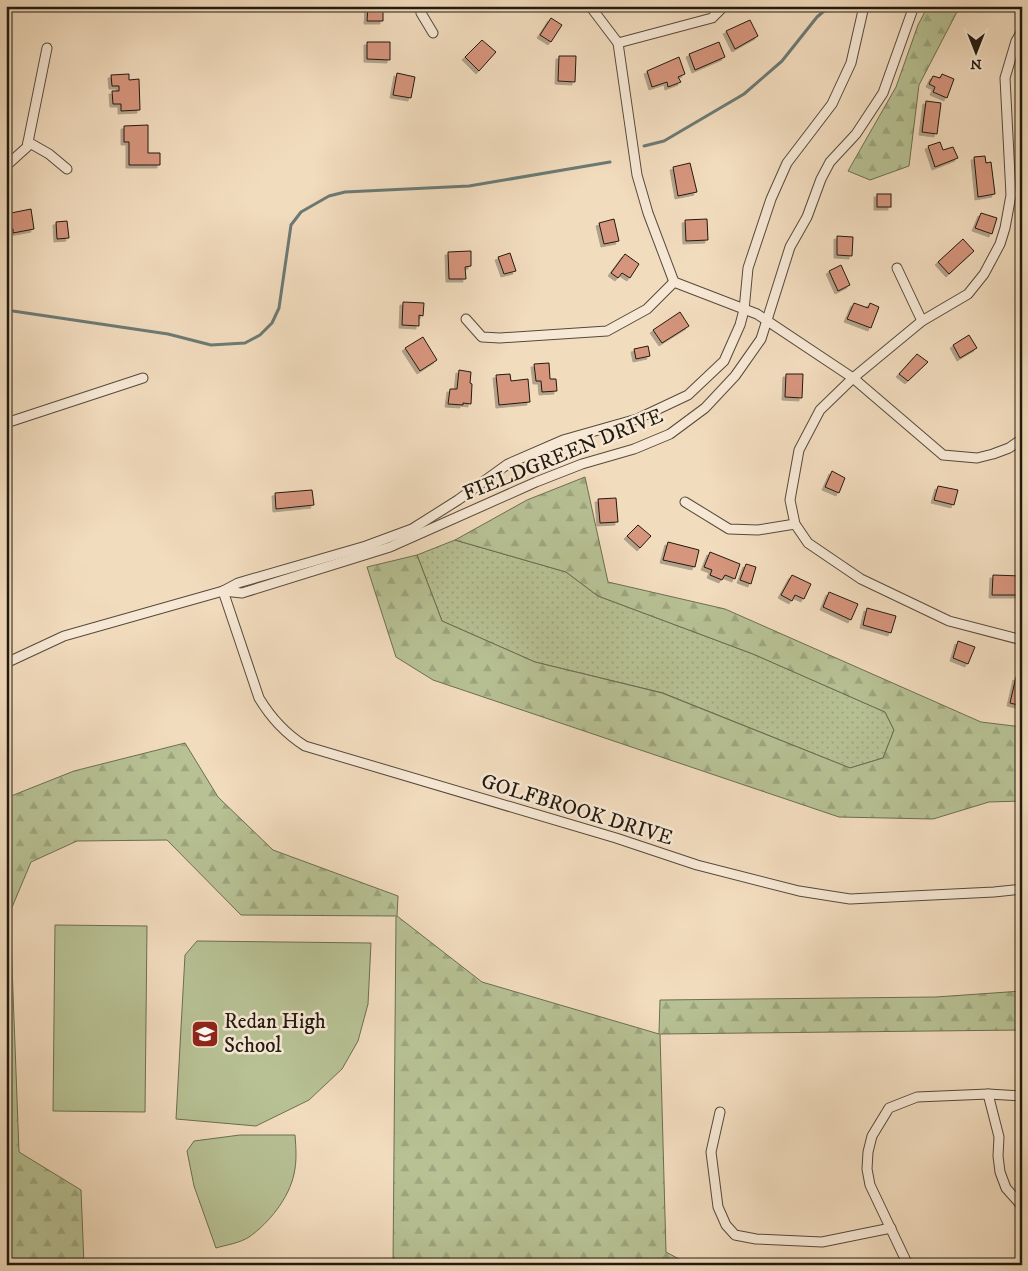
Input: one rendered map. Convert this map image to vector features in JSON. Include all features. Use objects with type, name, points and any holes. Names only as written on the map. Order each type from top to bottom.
[{"type":"street","points":[[420,6],[421,14],[433,33]]},
{"type":"street","points":[[590,6],[618,43],[637,175],[648,214],[674,282],[756,314],[767,321],[853,378],[943,455],[977,458],[1009,448],[1022,439]]},
{"type":"street","points":[[618,43],[712,18],[724,6]]},
{"type":"street","name":"FIELDGREEN DRIVE","points":[[6,663],[64,636],[223,591],[238,584],[366,546],[412,529],[458,500],[508,464],[563,440],[636,419],[688,395],[724,361],[740,325],[744,310],[748,268],[771,199],[788,163],[832,104],[851,63],[864,6]]},
{"type":"street","name":"FIELDGREEN DRIVE","points":[[223,591],[242,593],[390,547],[536,482],[582,464],[634,449],[670,434],[705,408],[736,376],[761,339],[790,247],[807,217],[821,179],[830,162],[856,134],[882,93],[914,6]]},
{"type":"street","points":[[1022,31],[1016,41],[1006,78],[1011,195],[1003,236],[984,274],[968,294],[922,321],[853,378],[820,410],[799,450],[790,500],[795,524],[808,543],[861,579],[949,621],[1022,640]]},
{"type":"street","points":[[6,166],[27,147],[48,48]]},
{"type":"street","points":[[28,142],[49,154],[67,169]]},
{"type":"street","points":[[897,268],[922,321]]},
{"type":"street","points":[[466,319],[482,336],[500,338],[608,331],[647,309],[674,282]]},
{"type":"street","points":[[6,423],[143,378]]},
{"type":"street","points":[[685,502],[729,529],[758,530],[795,524]]},
{"type":"street","name":"GOLFBROOK DRIVE","points":[[223,591],[260,698],[268,712],[291,737],[305,746],[616,838],[697,865],[799,891],[850,899],[1022,889]]},
{"type":"street","points":[[988,1094],[999,1137],[998,1156],[1000,1172],[1006,1188],[1022,1206]]},
{"type":"street","points":[[908,1265],[870,1185],[867,1169],[868,1152],[872,1136],[889,1108],[917,1097],[988,1094],[1022,1096]]},
{"type":"street","points":[[720,1112],[711,1152],[718,1207],[726,1225],[735,1235],[756,1239],[822,1242],[891,1228]]},
{"type":"green space","points":[[928,6],[960,6],[919,85],[909,166],[870,180],[848,171],[896,87],[918,25]]},
{"type":"green space","points":[[585,477],[608,582],[725,609],[981,722],[1022,727],[1022,801],[989,802],[933,819],[839,817],[433,680],[396,657],[367,567],[417,555],[442,621],[535,662],[662,693],[850,768],[883,758],[894,730],[885,712],[753,654],[598,596],[566,572],[455,540],[527,500]]},
{"type":"green space","points":[[455,540],[566,572],[598,596],[753,654],[885,712],[894,730],[883,758],[850,768],[663,693],[535,662],[442,621],[417,555]]},
{"type":"green space","points":[[185,743],[218,797],[273,850],[398,896],[397,916],[482,982],[659,1034],[660,1000],[936,997],[1022,991],[1022,1030],[660,1034],[666,1252],[690,1265],[393,1265],[396,916],[241,915],[167,840],[77,841],[31,862],[10,912],[19,1152],[81,1190],[84,1265],[6,1265],[6,798],[74,771]]},
{"type":"green space","points":[[55,925],[147,926],[145,1112],[53,1111]]},
{"type":"green space","points":[[197,941],[371,943],[368,1004],[358,1041],[342,1069],[309,1100],[256,1126],[176,1119],[185,955]]},
{"type":"green space","points":[[240,1135],[295,1135],[296,1159],[294,1174],[283,1201],[264,1225],[245,1239],[216,1248],[194,1186],[187,1151],[194,1141]]},
{"type":"building","points":[[368,6],[383,6],[383,21],[367,21]]},
{"type":"building","points":[[551,18],[562,25],[551,42],[540,35]]},
{"type":"building","points":[[750,20],[758,36],[735,49],[726,31]]},
{"type":"building","points":[[482,40],[496,52],[479,71],[465,57]]},
{"type":"building","points":[[367,42],[390,42],[390,60],[367,59]]},
{"type":"building","points":[[719,42],[725,57],[695,70],[689,54]]},
{"type":"building","points":[[559,56],[576,56],[575,82],[558,81]]},
{"type":"building","points":[[679,57],[685,74],[678,77],[681,82],[668,87],[667,82],[652,87],[647,71]]},
{"type":"building","points":[[397,73],[415,77],[411,98],[393,95]]},
{"type":"building","points":[[129,74],[129,80],[139,79],[140,110],[121,111],[121,104],[113,104],[112,91],[119,91],[119,86],[112,86],[111,75]]},
{"type":"building","points":[[942,74],[954,79],[947,98],[933,92],[935,87],[929,84],[933,76],[940,78]]},
{"type":"building","points":[[926,101],[941,103],[937,134],[922,132]]},
{"type":"building","points":[[148,125],[148,153],[160,153],[160,165],[129,165],[129,142],[124,142],[124,126]]},
{"type":"building","points":[[940,142],[943,150],[953,147],[958,158],[935,167],[928,146]]},
{"type":"building","points":[[985,156],[986,163],[991,162],[995,194],[978,197],[974,157]]},
{"type":"building","points":[[690,163],[697,192],[678,196],[673,167]]},
{"type":"building","points":[[877,194],[891,194],[891,207],[877,207]]},
{"type":"building","points":[[31,209],[34,229],[13,233],[13,229],[6,230],[6,214]]},
{"type":"building","points":[[981,213],[997,218],[992,234],[975,228]]},
{"type":"building","points":[[614,219],[619,241],[604,244],[599,223]]},
{"type":"building","points":[[707,219],[708,240],[686,241],[685,220]]},
{"type":"building","points":[[67,221],[69,238],[57,239],[56,222]]},
{"type":"building","points":[[837,236],[853,237],[852,256],[837,255]]},
{"type":"building","points":[[963,239],[974,251],[949,274],[938,262]]},
{"type":"building","points":[[471,251],[471,266],[465,267],[466,279],[449,279],[448,252]]},
{"type":"building","points":[[510,253],[516,271],[504,274],[498,257]]},
{"type":"building","points":[[625,254],[639,264],[630,278],[622,273],[618,278],[611,273]]},
{"type":"building","points":[[841,265],[850,285],[838,291],[829,271]]},
{"type":"building","points":[[403,302],[424,303],[423,316],[419,315],[419,326],[402,325]]},
{"type":"building","points":[[854,303],[868,308],[870,303],[879,307],[871,328],[847,319]]},
{"type":"building","points":[[680,312],[689,326],[662,343],[653,330]]},
{"type":"building","points":[[969,335],[977,348],[960,358],[953,345]]},
{"type":"building","points":[[423,337],[437,360],[420,371],[405,348]]},
{"type":"building","points":[[648,346],[650,356],[636,359],[634,349]]},
{"type":"building","points":[[917,354],[928,362],[908,381],[899,374]]},
{"type":"building","points":[[549,363],[550,379],[556,379],[557,391],[542,392],[541,381],[536,381],[534,364]]},
{"type":"building","points":[[459,370],[471,372],[471,404],[448,404],[450,389],[457,389]]},
{"type":"building","points":[[510,374],[511,381],[528,379],[530,402],[499,405],[496,375]]},
{"type":"building","points":[[786,374],[803,374],[802,398],[785,397]]},
{"type":"building","points":[[832,471],[845,478],[839,493],[825,487]]},
{"type":"building","points":[[938,486],[958,490],[954,505],[934,500]]},
{"type":"building","points":[[312,490],[314,505],[276,509],[275,493]]},
{"type":"building","points":[[616,498],[618,522],[600,523],[598,499]]},
{"type":"building","points":[[638,525],[651,536],[640,548],[627,536]]},
{"type":"building","points":[[668,542],[699,550],[695,567],[663,560]]},
{"type":"building","points":[[710,552],[740,564],[735,579],[725,575],[722,580],[710,575],[712,570],[704,567]]},
{"type":"building","points":[[746,564],[756,567],[751,584],[740,580]]},
{"type":"building","points":[[792,575],[811,584],[804,599],[795,595],[792,601],[781,595]]},
{"type":"building","points":[[993,575],[1021,576],[1021,595],[992,595]]},
{"type":"building","points":[[829,592],[858,604],[851,620],[823,607]]},
{"type":"building","points":[[867,608],[896,616],[891,633],[863,625]]},
{"type":"building","points":[[958,641],[975,647],[968,664],[953,658]]},
{"type":"building","points":[[1016,677],[1022,679],[1022,706],[1010,703]]},
{"type":"waterway","points":[[644,146],[664,141],[744,94],[782,61],[817,17],[830,6]]},
{"type":"waterway","points":[[6,310],[168,334],[211,345],[245,343],[260,335],[272,323],[279,308],[291,225],[301,212],[329,196],[345,192],[469,186],[610,162]]},
{"type":"place","name":"Redan High School","points":[[205,1034]]}]
